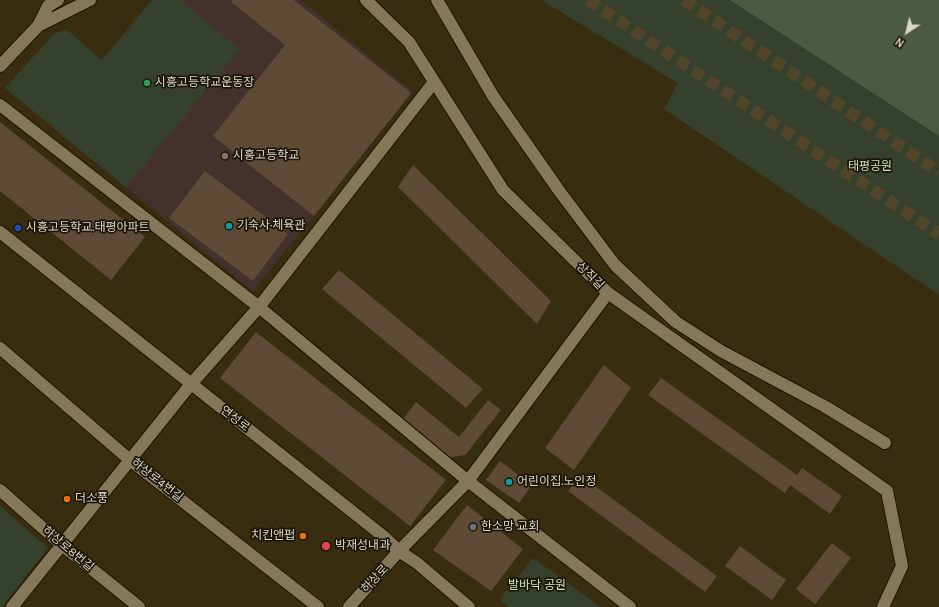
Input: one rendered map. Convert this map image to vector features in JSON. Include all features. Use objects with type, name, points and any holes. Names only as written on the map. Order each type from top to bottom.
[{"type":"street","points":[[0,66],[38,26],[48,6],[58,0]]},
{"type":"street","points":[[38,26],[90,0]]},
{"type":"street","name":"상직길","points":[[366,0],[409,42],[503,190],[608,294],[468,481],[399,551]]},
{"type":"street","points":[[437,0],[493,96],[560,192],[615,265],[676,322],[721,351],[824,406],[885,444]]},
{"type":"street","points":[[12,607],[191,384],[259,307],[434,82]]},
{"type":"street","points":[[0,105],[259,307],[468,481],[630,607]]},
{"type":"street","name":"연성로","points":[[0,232],[383,536],[399,551],[417,563],[469,607]]},
{"type":"street","points":[[608,294],[887,491],[902,566],[883,607]]},
{"type":"street","name":"하상로4번길","points":[[0,348],[130,460],[318,607]]},
{"type":"street","name":"하상로8번길","points":[[0,490],[62,545],[139,607]]},
{"type":"street","name":"하상로","points":[[349,607],[399,551]]},
{"type":"shaded area","name":"시흥고등학교","points":[[152,0],[301,0],[413,92],[253,291],[49,125]]},
{"type":"green space","name":"시흥고등학교운동장","points":[[152,0],[180,0],[240,49],[126,187],[5,88],[54,34],[66,29],[102,60]]},
{"type":"green space","name":"태평공원","points":[[541,0],[742,0],[939,132],[939,295],[664,109],[678,83]]},
{"type":"green space","points":[[730,0],[939,0],[939,136]]},
{"type":"green space","points":[[0,506],[48,548],[2,607],[0,607]]},
{"type":"green space","name":"발바닥 공원","points":[[533,558],[601,607],[508,607],[500,599]]},
{"type":"building","points":[[233,0],[294,0],[411,93],[314,216],[213,136],[285,45],[231,2]]},
{"type":"building","points":[[0,122],[145,237],[111,280],[0,191]]},
{"type":"building","points":[[413,165],[551,301],[537,324],[398,187]]},
{"type":"building","name":"기숙사·체육관","points":[[205,171],[288,234],[253,281],[169,218]]},
{"type":"building","points":[[339,270],[483,389],[466,408],[322,289]]},
{"type":"building","points":[[256,332],[446,480],[410,526],[220,378]]},
{"type":"building","points":[[604,365],[631,388],[574,470],[545,448]]},
{"type":"building","points":[[661,378],[797,475],[802,468],[842,496],[830,514],[790,485],[785,493],[648,395]]},
{"type":"building","points":[[488,400],[501,410],[465,455],[447,458],[401,422],[416,402],[459,437]]},
{"type":"building","name":"어린이집.노인정","points":[[500,461],[532,485],[519,503],[486,480]]},
{"type":"building","points":[[580,475],[717,576],[705,592],[568,491]]},
{"type":"building","name":"한소망 교회","points":[[467,505],[523,549],[491,591],[433,550]]},
{"type":"building","points":[[832,543],[851,558],[815,604],[796,589]]},
{"type":"building","points":[[740,546],[786,580],[772,600],[725,566]]},
{"type":"tunnel","points":[[588,0],[939,234]]},
{"type":"tunnel","points":[[684,0],[939,172]]},
{"type":"place","name":"시흥고등학교운동장","points":[[147,83]]},
{"type":"place","name":"시흥고등학교","points":[[225,156]]},
{"type":"place","name":"기숙사·체육관","points":[[229,226]]},
{"type":"place","name":"시흥고등학교.태평아파트","points":[[18,228]]},
{"type":"place","name":"어린이집.노인정","points":[[509,482]]},
{"type":"place","name":"더소풍","points":[[67,499]]},
{"type":"place","name":"한소망 교회","points":[[473,527]]},
{"type":"place","name":"치킨앤펍","points":[[303,536]]},
{"type":"place","name":"박재성내과","points":[[326,546]]}]
